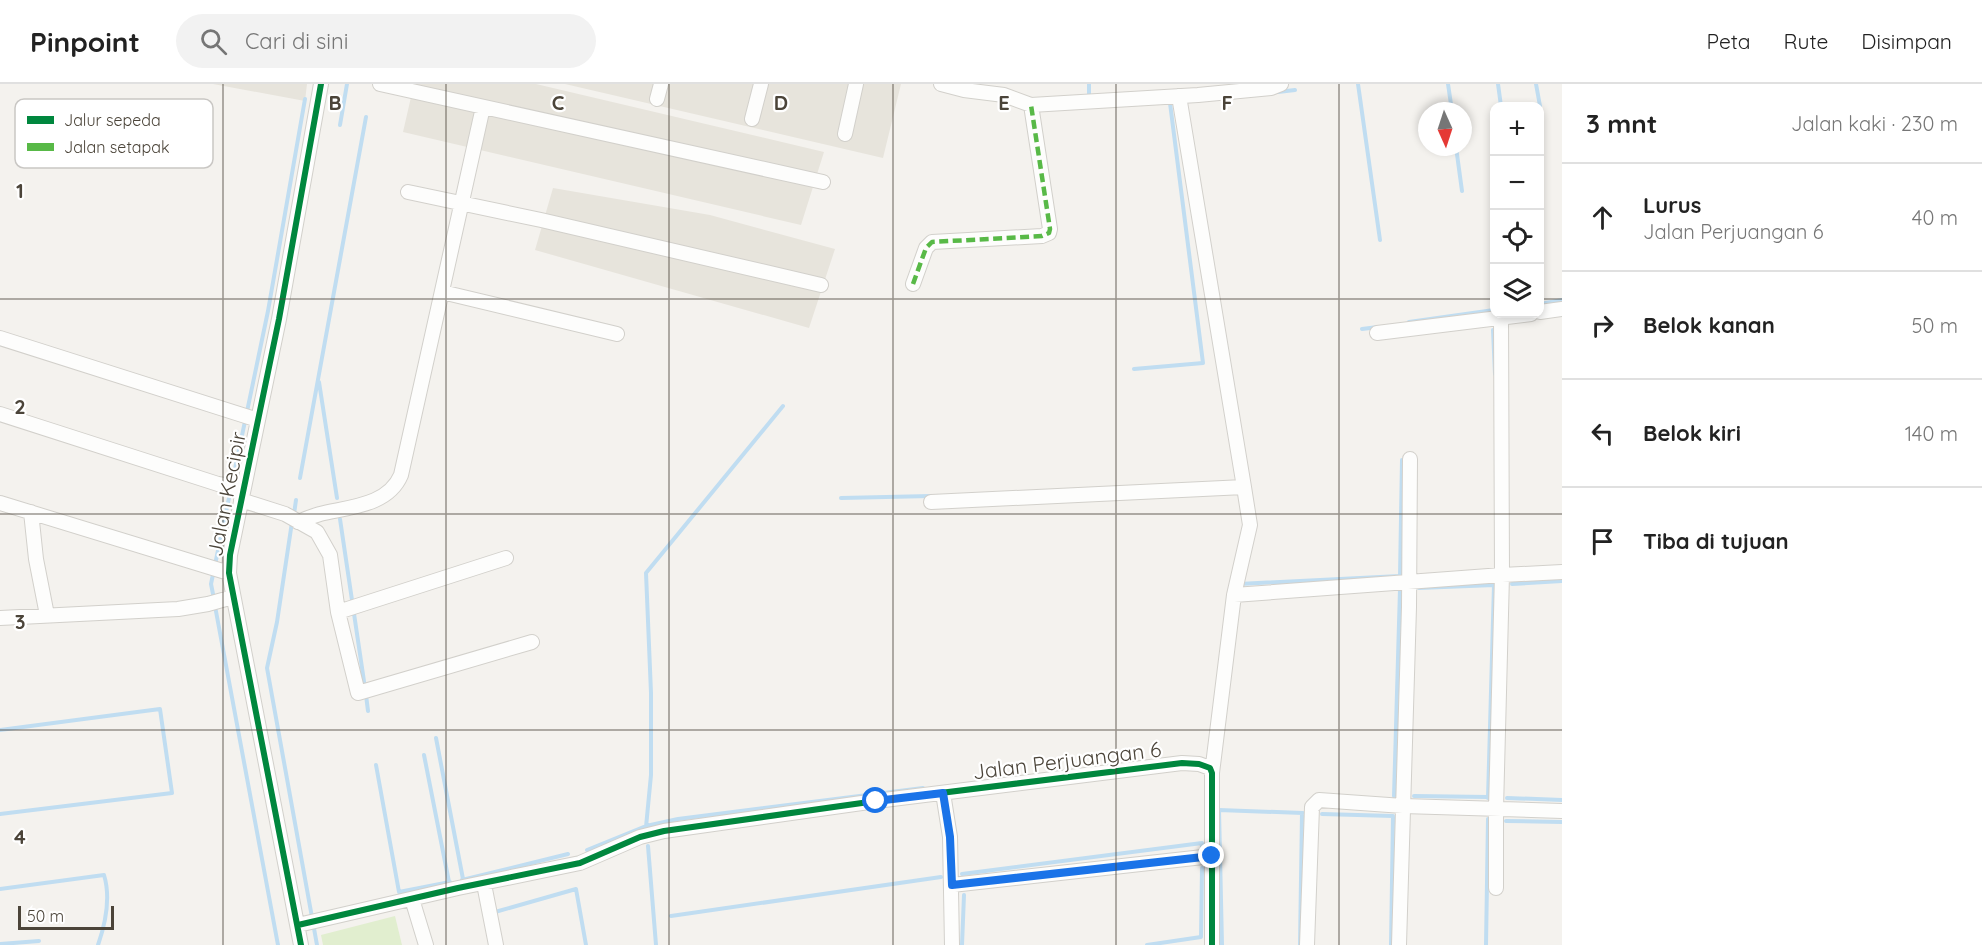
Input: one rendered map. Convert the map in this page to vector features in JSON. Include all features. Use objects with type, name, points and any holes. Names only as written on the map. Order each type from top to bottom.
[{"type":"street","name":"Jalan Kecipir","points":[[301,945],[303,924],[221,600],[218,569],[230,555],[239,492],[254,419],[279,318],[321,84]]},
{"type":"street","points":[[380,84],[823,182]]},
{"type":"street","points":[[657,99],[661,84]]},
{"type":"street","points":[[752,119],[761,84]]},
{"type":"street","points":[[844,134],[856,84]]},
{"type":"street","points":[[941,84],[980,93],[1004,95],[1031,105],[1179,96],[1285,84]]},
{"type":"street","points":[[1179,96],[1250,525],[1234,595],[1209,770],[1212,945]]},
{"type":"street","points":[[913,284],[926,248],[932,242],[1042,236],[1049,233],[1031,105]]},
{"type":"street","points":[[298,522],[371,502],[397,485],[483,107]]},
{"type":"street","points":[[408,192],[821,285]]},
{"type":"street","points":[[442,292],[617,334]]},
{"type":"street","points":[[1544,311],[1562,309]]},
{"type":"street","points":[[1377,333],[1501,318],[1502,574],[1496,888]]},
{"type":"street","points":[[0,338],[254,419]]},
{"type":"street","points":[[0,414],[218,484],[285,514],[317,532],[330,555],[338,612],[358,693],[532,642]]},
{"type":"street","points":[[1399,945],[1410,459]]},
{"type":"street","points":[[931,502],[1244,487]]},
{"type":"street","points":[[0,504],[218,569]]},
{"type":"street","points":[[31,513],[46,615]]},
{"type":"street","points":[[338,612],[506,558]]},
{"type":"street","points":[[1234,595],[1502,574],[1562,572]]},
{"type":"street","points":[[0,618],[167,610],[221,600]]},
{"type":"street","name":"Jalan Perjuangan 6","points":[[303,924],[580,863],[640,837],[664,831],[1182,763],[1209,770]]},
{"type":"street","points":[[943,793],[950,837],[952,945]]},
{"type":"street","points":[[1307,945],[1312,807],[1319,800],[1403,806],[1562,811]]},
{"type":"street","points":[[952,885],[1212,856]]},
{"type":"street","points":[[484,884],[496,945]]},
{"type":"street","points":[[412,899],[426,945]]},
{"type":"shaded area","points":[[213,84],[307,84],[305,101]]},
{"type":"shaded area","points":[[414,84],[536,84],[824,152],[801,225],[403,132]]},
{"type":"shaded area","points":[[565,84],[901,84],[883,158]]},
{"type":"shaded area","points":[[553,188],[710,215],[835,249],[809,328],[535,250]]},
{"type":"green space","points":[[395,916],[402,945],[323,945],[321,935]]},
{"type":"waterway","points":[[340,125],[347,84]]},
{"type":"waterway","points":[[1089,84],[1089,96]]},
{"type":"waterway","points":[[1358,84],[1380,240]]},
{"type":"waterway","points":[[1448,84],[1451,102]]},
{"type":"waterway","points":[[1498,84],[1500,102]]},
{"type":"waterway","points":[[1536,84],[1539,102]]},
{"type":"waterway","points":[[1278,92],[1295,90]]},
{"type":"waterway","points":[[214,599],[211,584],[268,311],[305,99]]},
{"type":"waterway","points":[[1134,369],[1203,363],[1170,103],[1172,103]]},
{"type":"waterway","points":[[300,478],[366,117]]},
{"type":"waterway","points":[[1457,156],[1462,191]]},
{"type":"waterway","points":[[1544,303],[1562,300]]},
{"type":"waterway","points":[[1409,322],[1490,311]]},
{"type":"waterway","points":[[1362,329],[1378,327]]},
{"type":"waterway","points":[[1493,330],[1495,374]]},
{"type":"waterway","points":[[319,382],[337,498]]},
{"type":"waterway","points":[[646,827],[651,775],[651,693],[646,573],[783,406]]},
{"type":"waterway","points":[[1400,576],[1402,460]]},
{"type":"waterway","points":[[841,498],[931,496]]},
{"type":"waterway","points":[[294,514],[296,500]]},
{"type":"waterway","points":[[340,519],[365,688]]},
{"type":"waterway","points":[[292,522],[277,622],[267,668],[317,945]]},
{"type":"waterway","points":[[1239,584],[1400,576]]},
{"type":"waterway","points":[[1512,584],[1562,581]]},
{"type":"waterway","points":[[1419,588],[1494,585]]},
{"type":"waterway","points":[[1488,798],[1494,585]]},
{"type":"waterway","points":[[1394,796],[1400,589]]},
{"type":"waterway","points":[[215,606],[278,945]]},
{"type":"waterway","points":[[366,695],[368,711]]},
{"type":"waterway","points":[[0,730],[160,709],[172,793],[0,814]]},
{"type":"waterway","points":[[436,738],[463,879]]},
{"type":"waterway","points":[[424,755],[449,882]]},
{"type":"waterway","points":[[376,765],[399,892],[450,882]]},
{"type":"waterway","points":[[587,850],[646,826],[678,819],[923,788]]},
{"type":"waterway","points":[[1414,796],[1488,797]]},
{"type":"waterway","points":[[1507,798],[1562,800]]},
{"type":"waterway","points":[[1222,945],[1219,810],[1303,813]]},
{"type":"waterway","points":[[1300,945],[1302,813]]},
{"type":"waterway","points":[[1322,814],[1393,816]]},
{"type":"waterway","points":[[1391,945],[1393,817]]},
{"type":"waterway","points":[[1486,945],[1488,819]]},
{"type":"waterway","points":[[1506,821],[1562,822]]},
{"type":"waterway","points":[[962,874],[1202,843],[1202,847]]},
{"type":"waterway","points":[[648,846],[656,945]]},
{"type":"waterway","points":[[462,880],[568,854]]},
{"type":"waterway","points":[[1147,945],[1201,937],[1202,868]]},
{"type":"waterway","points":[[0,889],[104,875],[107,910],[98,945]]},
{"type":"waterway","points":[[671,916],[941,877]]},
{"type":"waterway","points":[[495,912],[576,889],[586,945]]},
{"type":"waterway","points":[[962,945],[964,895]]},
{"type":"waterway","points":[[0,944],[39,941]]},
{"type":"marked path","points":[[913,284],[926,248],[932,242],[1042,236],[1049,233],[1031,105]]},
{"type":"cycle path","points":[[301,945],[229,573],[230,555],[279,319],[321,84]]},
{"type":"cycle path","points":[[298,925],[580,863],[640,837],[664,831],[876,801],[1182,763],[1199,764],[1210,768],[1212,773],[1212,945]]},
{"type":"route","points":[[876,801],[943,793],[950,837],[952,885],[1212,856]]}]
